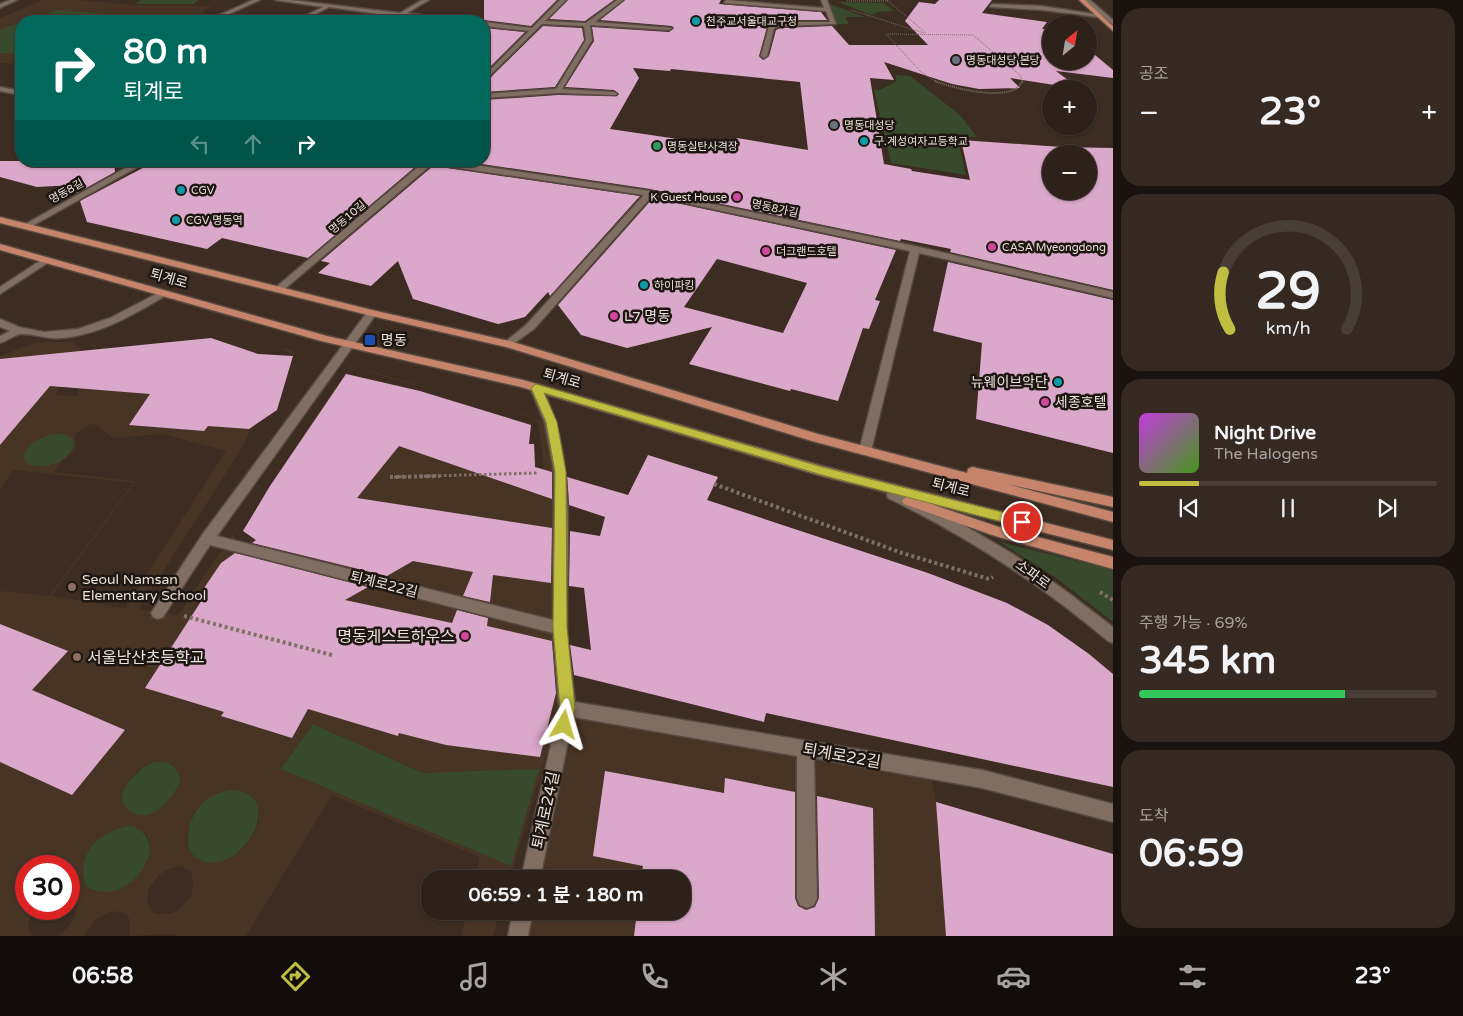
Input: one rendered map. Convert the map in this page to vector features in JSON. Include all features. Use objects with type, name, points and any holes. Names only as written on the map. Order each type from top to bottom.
[{"type":"main road","points":[[1082,0],[1097,15]]},
{"type":"main road","points":[[1098,16],[1113,29]]},
{"type":"main road","name":"퇴계로","points":[[0,220],[372,314],[508,344],[816,438],[1113,517]]},
{"type":"main road","name":"퇴계로","points":[[0,247],[162,294],[350,344],[536,388],[822,471],[1113,545]]},
{"type":"main road","name":"퇴계로","points":[[816,438],[865,451],[1113,502]]},
{"type":"main road","points":[[822,471],[995,531],[1113,563]]},
{"type":"street","points":[[0,6],[14,0]]},
{"type":"street","points":[[223,15],[258,0]]},
{"type":"street","points":[[278,0],[401,15],[426,0]]},
{"type":"street","points":[[310,15],[339,0]]},
{"type":"street","points":[[490,73],[563,0]]},
{"type":"street","points":[[588,24],[620,0]]},
{"type":"street","points":[[764,56],[771,26],[781,24],[833,24],[824,0]]},
{"type":"street","points":[[1087,0],[1113,23]]},
{"type":"street","points":[[1094,0],[1113,16]]},
{"type":"street","points":[[726,2],[827,10]]},
{"type":"street","points":[[992,6],[1042,8],[1097,15]]},
{"type":"street","points":[[541,22],[669,28]]},
{"type":"street","points":[[558,91],[589,40],[588,24]]},
{"type":"street","points":[[490,25],[533,30]]},
{"type":"street","points":[[0,89],[15,92]]},
{"type":"street","points":[[490,96],[558,91],[614,94]]},
{"type":"street","name":"명동8길","points":[[24,227],[133,167]]},
{"type":"street","name":"명동10길","points":[[278,290],[423,167]]},
{"type":"street","name":"명동8가길","points":[[471,167],[650,193],[915,249],[1113,295]]},
{"type":"street","points":[[508,344],[530,327],[650,193]]},
{"type":"street","points":[[865,451],[915,249]]},
{"type":"street","points":[[0,291],[46,260]]},
{"type":"street","points":[[0,322],[19,331],[41,336],[70,335],[98,328],[122,317],[162,294]]},
{"type":"street","points":[[158,614],[207,539],[372,314]]},
{"type":"street","points":[[0,340],[19,331]]},
{"type":"street","name":"퇴계로24길","points":[[532,870],[568,708],[560,628],[560,472],[551,422],[536,388]]},
{"type":"street","name":"소파로","points":[[893,495],[963,529],[1020,565],[1113,636]]},
{"type":"street","name":"퇴계로22길","points":[[207,539],[560,628]]},
{"type":"street","name":"퇴계로22길","points":[[568,708],[982,779],[1113,813]]},
{"type":"street","points":[[805,749],[808,898]]},
{"type":"street","points":[[518,936],[522,920]]},
{"type":"path","points":[[841,1],[888,0],[929,34]]},
{"type":"path","points":[[867,16],[929,34],[973,35],[1020,75],[1024,83],[1010,90],[989,92],[964,90],[941,84],[926,76],[886,34],[929,34]]},
{"type":"path","points":[[390,477],[560,472]]},
{"type":"path","points":[[714,484],[902,553],[989,579],[1020,565]]},
{"type":"path","points":[[158,614],[178,615],[332,655]]},
{"type":"shaded area","points":[[43,0],[77,0],[134,5],[211,6],[200,15],[15,15],[15,64],[0,63],[0,18]]},
{"type":"shaded area","points":[[200,341],[234,345],[258,353],[286,357],[291,363],[290,368],[267,406],[297,363],[296,356],[298,363],[250,431],[240,451],[139,609],[178,615],[345,368],[233,535],[237,542],[334,563],[341,559],[254,540],[243,531],[271,483],[278,478],[275,477],[346,373],[404,387],[531,424],[529,444],[535,444],[536,471],[544,468],[538,422],[531,417],[551,423],[566,687],[513,870],[477,870],[480,857],[332,795],[246,936],[179,936],[175,934],[130,936],[129,918],[125,913],[112,911],[96,919],[84,936],[58,936],[67,928],[72,920],[80,920],[80,855],[15,855],[15,920],[29,920],[28,928],[33,936],[0,936],[0,591],[49,596],[133,483],[13,470],[0,491],[0,356],[37,342],[73,342],[81,350],[55,395],[77,396],[93,350]],"holes":[[[93,423],[113,438],[162,434],[226,451],[125,608],[51,596],[136,481],[54,472],[57,466],[76,449],[75,434]],[[313,724],[423,773],[281,769]],[[139,769],[164,806],[146,814],[127,783]],[[211,796],[259,813],[258,825],[244,848],[232,856],[191,851],[187,843],[187,833],[194,812]],[[111,831],[146,833],[149,841],[147,861],[141,871],[83,867],[92,847]],[[181,866],[192,873],[193,888],[191,896],[179,910],[171,914],[155,914],[147,903],[149,888],[159,875],[167,870]]]},
{"type":"shaded area","points":[[280,348],[290,350],[296,356]]},
{"type":"shaded area","points":[[355,367],[481,403],[385,377]]},
{"type":"shaded area","points":[[567,708],[930,770],[936,802],[1113,854],[1113,936],[518,936],[521,920],[691,920],[691,870],[533,870]]},
{"type":"shaded area","points":[[465,920],[497,920],[493,936],[461,936]]},
{"type":"green space","points":[[141,0],[199,0],[193,4],[135,4]]},
{"type":"green space","points":[[838,2],[884,3],[894,11],[878,12],[871,15]]},
{"type":"green space","points":[[830,4],[865,17],[845,17],[849,24],[837,24],[829,9]]},
{"type":"green space","points":[[57,10],[108,14],[106,15],[45,15]]},
{"type":"green space","points":[[15,24],[15,53],[0,53],[0,30]]},
{"type":"green space","points":[[895,75],[910,76],[960,115],[977,137],[957,137],[966,175],[891,163],[874,89],[880,90],[897,81]]},
{"type":"green space","points":[[64,434],[74,440],[69,454],[63,459],[56,463],[40,466],[25,462],[24,454],[31,444],[46,436]]},
{"type":"green space","points":[[1000,542],[1113,570],[1113,622],[1055,577]]},
{"type":"green space","points":[[313,724],[423,773],[539,769],[511,866],[281,769]]},
{"type":"green space","points":[[155,762],[165,762],[175,768],[180,781],[173,795],[161,808],[153,813],[138,815],[130,811],[124,804],[124,789],[135,775]]},
{"type":"green space","points":[[231,790],[247,794],[256,802],[258,814],[256,828],[238,853],[224,860],[209,862],[199,859],[189,847],[189,829],[192,820],[207,799],[218,793]]},
{"type":"green space","points":[[131,826],[144,834],[149,845],[148,858],[141,871],[130,883],[117,890],[102,892],[86,886],[83,875],[84,864],[87,854],[93,846],[100,838],[110,832]]},
{"type":"building","points":[[484,0],[557,0],[531,26],[490,21],[490,15],[484,15]]},
{"type":"building","points":[[568,0],[614,0],[585,21],[549,19]]},
{"type":"building","points":[[625,0],[721,0],[719,4],[821,12],[827,20],[781,20],[768,24],[759,56],[763,60],[769,56],[776,30],[781,28],[832,26],[849,45],[928,45],[905,21],[919,2],[935,4],[939,0],[992,0],[982,13],[1042,21],[1042,70],[1098,70],[1098,58],[1113,70],[1113,78],[1056,71],[1068,80],[1042,80],[1042,83],[1010,78],[1020,88],[979,89],[952,84],[884,62],[894,80],[870,78],[884,164],[911,169],[912,171],[970,180],[961,140],[1042,146],[1042,200],[1097,200],[1097,148],[1113,148],[1113,290],[950,252],[951,249],[901,239],[900,241],[650,189],[490,165],[490,100],[558,95],[617,96],[619,94],[614,90],[565,87],[594,41],[592,27],[669,32],[674,28],[672,26],[600,20]],"holes":[[[633,68],[670,71],[671,69],[800,82],[808,150],[737,138],[732,147],[610,129],[639,78]]]},
{"type":"building","points":[[543,26],[582,28],[584,40],[555,87],[490,92],[490,79]]},
{"type":"building","points":[[490,29],[525,32],[490,67]]},
{"type":"building","points":[[0,161],[15,161],[15,167],[115,167],[115,172],[77,193],[74,185],[37,187],[0,177]]},
{"type":"building","points":[[145,167],[415,167],[308,258],[222,238],[207,249],[87,222],[80,201]]},
{"type":"building","points":[[432,167],[640,196],[550,296],[548,292],[525,317],[498,324],[413,299],[398,261],[371,286],[318,273],[330,263],[321,261]]},
{"type":"building","points":[[653,198],[896,250],[875,300],[880,301],[869,329],[863,328],[838,401],[791,389],[790,391],[689,364],[712,327],[627,348],[581,335],[558,305]],"holes":[[[717,259],[807,283],[783,333],[684,307]]]},
{"type":"building","points":[[948,262],[1113,300],[1113,453],[976,419],[982,343],[933,331]]},
{"type":"building","points":[[211,338],[258,354],[293,356],[277,410],[249,429],[208,426],[204,431],[129,425],[150,394],[50,386],[0,445],[0,359]]},
{"type":"building","points":[[346,374],[420,391],[531,425],[529,444],[534,444],[535,467],[552,472],[552,499],[399,446],[357,498],[552,528],[551,583],[493,575],[490,602],[463,596],[473,572],[413,561],[387,576],[252,543],[256,540],[243,531],[270,486]]},
{"type":"building","points":[[648,455],[718,477],[707,500],[928,573],[1007,603],[1048,625],[1089,654],[1113,674],[1113,787],[766,713],[764,722],[574,675],[570,645],[591,650],[584,588],[569,586],[570,531],[600,536],[605,517],[569,505],[567,477],[628,495]]},
{"type":"building","points":[[235,553],[368,587],[345,600],[452,623],[457,610],[488,618],[487,626],[552,641],[556,693],[540,757],[446,745],[399,733],[398,736],[308,709],[292,738],[221,716],[224,712],[145,688],[200,603],[198,597],[221,563]]},
{"type":"building","points":[[0,624],[68,651],[32,690],[125,730],[72,795],[0,762]]},
{"type":"building","points":[[605,771],[724,793],[725,778],[795,792],[795,898],[798,906],[806,910],[815,907],[819,898],[817,796],[873,808],[875,936],[634,936],[636,920],[691,920],[691,870],[642,870],[643,866],[593,856]]},
{"type":"building","points":[[936,802],[1113,854],[1113,936],[946,936]]},
{"type":"place","name":"천주교서울대교구청","points":[[696,21]]},
{"type":"place","name":"명동대성당 본당","points":[[956,60]]},
{"type":"place","name":"명동대성당","points":[[834,125]]},
{"type":"place","name":"구.계성여자고등학교","points":[[864,141]]},
{"type":"place","name":"명동실탄사격장","points":[[657,146]]},
{"type":"place","name":"CGV","points":[[181,190]]},
{"type":"place","name":"K Guest House","points":[[737,197]]},
{"type":"place","name":"CGV 명동역","points":[[176,220]]},
{"type":"place","name":"CASA Myeongdong","points":[[992,247]]},
{"type":"place","name":"더그랜드호텔","points":[[766,251]]},
{"type":"place","name":"하이파킹","points":[[644,285]]},
{"type":"place","name":"L7 명동","points":[[614,316]]},
{"type":"place","name":"명동","points":[[370,340]]},
{"type":"place","name":"뉴웨이브악단","points":[[1058,382]]},
{"type":"place","name":"세종호텔","points":[[1045,402]]},
{"type":"place","name":"Seoul Namsan Elementary School","points":[[72,587]]},
{"type":"place","name":"명동게스트하우스","points":[[465,636]]},
{"type":"place","name":"서울남산초등학교","points":[[77,657]]},
{"type":"route","points":[[564,725],[568,708],[560,628],[560,472],[551,422],[536,388],[822,471],[1022,522]]}]
